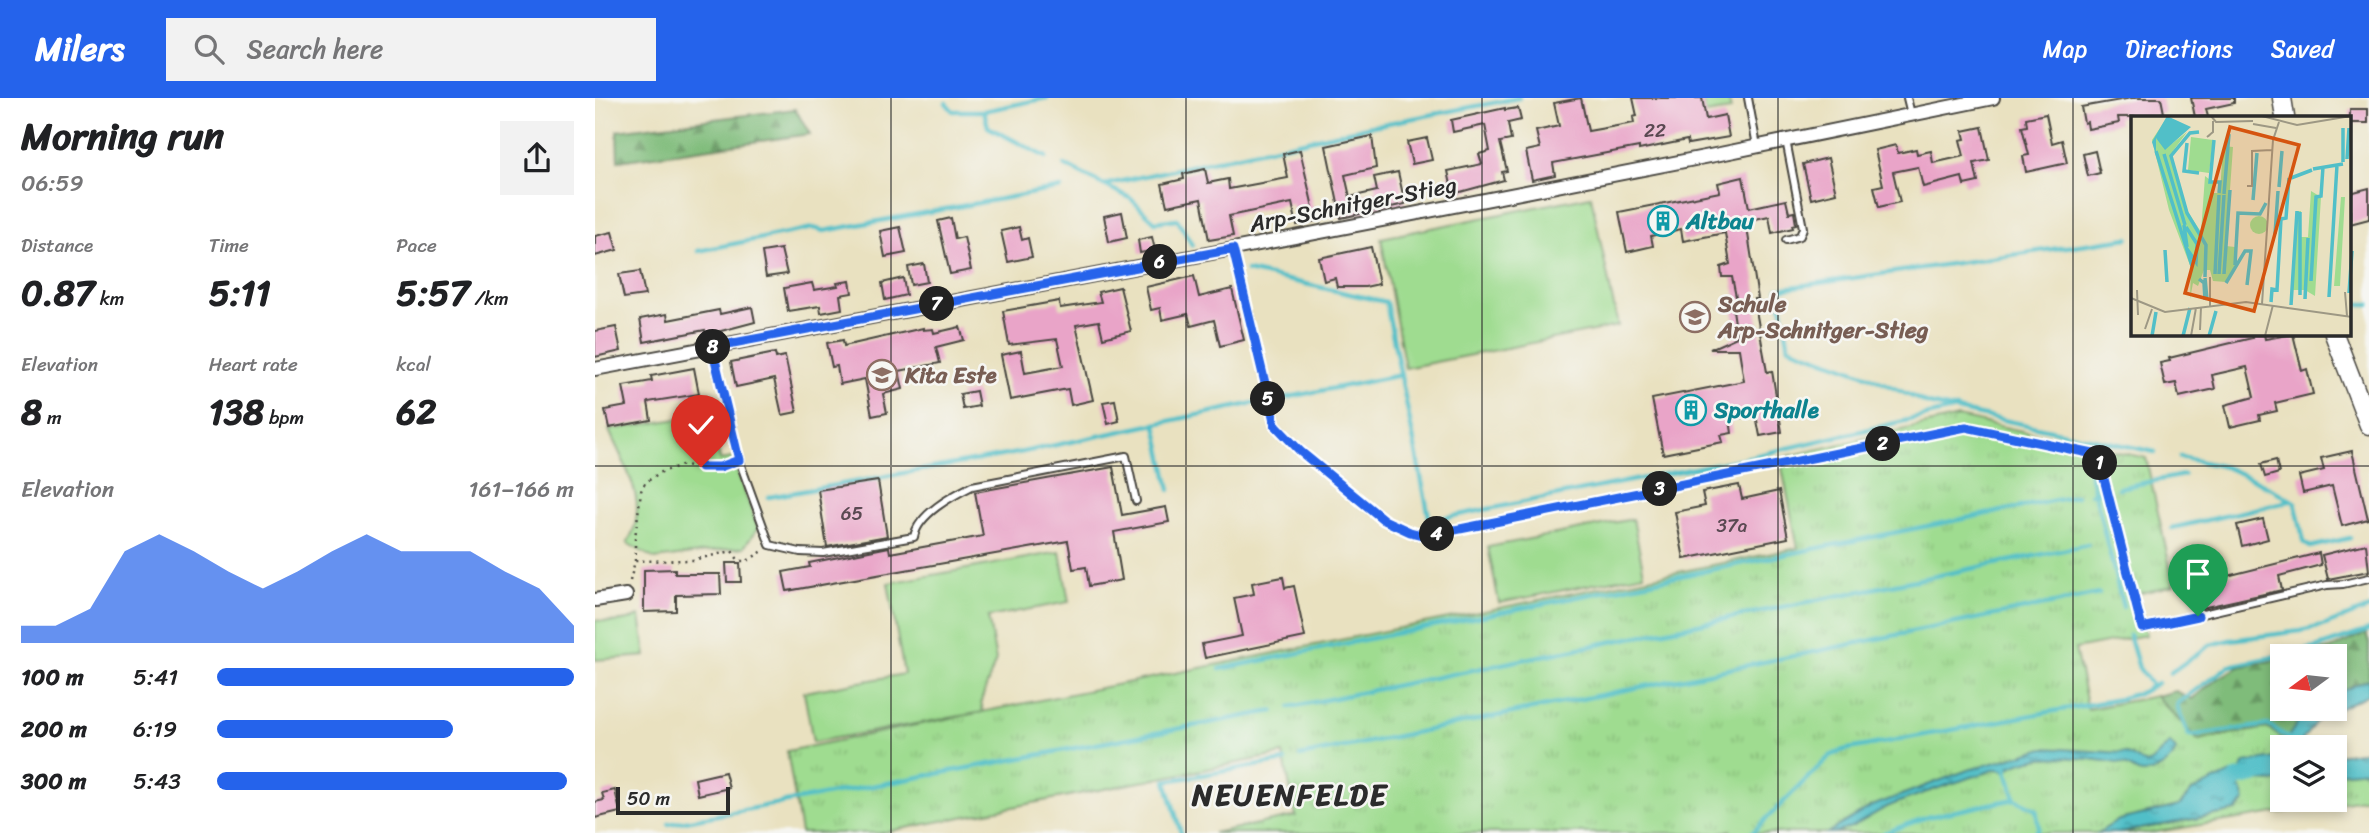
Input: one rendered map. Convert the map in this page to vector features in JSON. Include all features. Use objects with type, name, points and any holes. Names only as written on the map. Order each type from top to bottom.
[{"type":"main road","points":[[2282,98],[2285,116]]},
{"type":"main road","points":[[2335,336],[2369,425]]},
{"type":"street","name":"Arp-Schnitger-Stieg","points":[[595,369],[1233,249],[1993,98]]},
{"type":"street","points":[[595,600],[627,595]]},
{"type":"lane","points":[[1748,98],[1757,146]]},
{"type":"lane","points":[[1907,98],[1911,114]]},
{"type":"lane","points":[[1786,140],[1803,228],[1800,236],[1786,240]]},
{"type":"lane","points":[[1233,249],[1275,425]]},
{"type":"lane","points":[[712,347],[739,460],[770,545],[800,552],[823,553],[914,537],[916,528],[923,519],[959,492],[972,486],[1126,456],[1136,501]]},
{"type":"lane","points":[[2142,628],[2327,584],[2343,584],[2369,578]]},
{"type":"path","points":[[1275,425],[1301,452],[1384,520],[1396,527],[1422,535],[1966,427],[2098,455],[2142,628]]},
{"type":"path","points":[[627,595],[635,561],[634,545],[643,486],[664,470],[682,466],[714,468],[739,460]]},
{"type":"path","points":[[635,561],[693,560],[732,551],[739,561],[747,561],[770,545]]},
{"type":"green space","points":[[1702,98],[1728,98],[1731,110],[1705,114]]},
{"type":"green space","points":[[795,109],[810,134],[618,161],[617,131]]},
{"type":"green space","points":[[1591,196],[1618,326],[1405,368],[1381,238]]},
{"type":"green space","points":[[710,414],[720,460],[732,458],[758,528],[744,547],[655,559],[627,543],[637,514],[636,500],[628,471],[609,430]]},
{"type":"green space","points":[[1958,417],[2146,458],[2174,585],[2137,594],[2146,635],[2075,649],[2088,709],[2156,696],[2198,740],[2267,728],[2278,735],[2270,735],[2270,812],[2281,812],[2150,833],[2119,833],[2236,811],[2192,791],[2179,806],[2119,820],[2098,833],[1728,833],[1730,830],[1717,833],[1213,833],[1296,816],[1283,754],[880,833],[801,833],[787,751],[1798,548],[1780,458]]},
{"type":"green space","points":[[1633,519],[1644,574],[1499,603],[1488,547]]},
{"type":"green space","points":[[1060,552],[1069,602],[988,617],[996,660],[981,701],[983,712],[813,742],[804,692],[904,674],[888,583]]},
{"type":"green space","points":[[640,616],[646,656],[595,660],[595,620],[618,622]]},
{"type":"green space","points":[[2366,633],[2369,643],[2369,679],[2347,689],[2347,644],[2342,644]]},
{"type":"green space","points":[[2270,661],[2270,721],[2302,721],[2290,735],[2278,735],[2267,728],[2198,740],[2156,696],[2176,691],[2192,699],[2217,679],[2239,667]]},
{"type":"green space","points":[[2369,770],[2369,798],[2347,802],[2347,772]]},
{"type":"water","points":[[2369,679],[2369,694],[2347,705],[2347,689]]},
{"type":"water","points":[[2299,721],[2316,721],[2306,735],[2289,735]]},
{"type":"water","points":[[2170,743],[2176,750],[2174,754],[2167,763],[2152,772],[2142,773],[2123,764],[2079,758],[2030,760],[2016,764],[2006,771],[1997,769],[1914,796],[1851,827],[1827,833],[1872,806],[1965,771],[2044,748],[2125,753],[2146,764]]},
{"type":"water","points":[[2369,751],[2369,770],[2347,772],[2347,754]]},
{"type":"water","points":[[2270,759],[2270,782],[2248,781],[2241,769],[2245,763]]},
{"type":"water","points":[[2231,773],[2245,801],[2236,811],[2119,833],[2098,833],[2119,820],[2179,806],[2192,791]]},
{"type":"building","points":[[1581,98],[1588,131],[1634,123],[1633,117],[1637,116],[1633,98],[1702,98],[1706,119],[1725,115],[1729,137],[1688,144],[1687,140],[1639,150],[1639,147],[1553,163],[1555,175],[1532,180],[1526,151],[1540,148],[1536,131],[1559,126],[1554,103]]},
{"type":"building","points":[[2132,98],[2161,98],[2164,113],[2118,117],[2119,123],[2088,129],[2081,107]]},
{"type":"building","points":[[2191,98],[2234,98],[2234,103],[2206,109],[2208,116],[2195,116]]},
{"type":"building","points":[[1505,108],[1518,108],[1521,120],[1508,123],[1511,140],[1500,142],[1507,171],[1502,172],[1504,180],[1453,194],[1448,171],[1482,164],[1479,154],[1490,151],[1485,125],[1453,132],[1451,120]]},
{"type":"building","points":[[2350,109],[2368,109],[2368,123],[2351,123]]},
{"type":"building","points":[[2046,114],[2052,143],[2062,140],[2067,163],[2026,172],[2023,156],[2029,155],[2022,127],[2027,126],[2026,118]]},
{"type":"building","points":[[1982,127],[1989,160],[1974,163],[1978,182],[1964,185],[1962,177],[1923,187],[1918,167],[1893,172],[1900,202],[1879,207],[1874,187],[1883,185],[1875,150],[1896,145],[1898,153],[1916,149],[1917,154],[1931,151],[1933,163],[1964,156],[1960,140],[1965,139],[1963,131]]},
{"type":"building","points":[[1372,136],[1376,168],[1345,175],[1350,197],[1377,191],[1374,177],[1398,172],[1405,204],[1341,218],[1326,146]]},
{"type":"building","points":[[1427,138],[1432,160],[1412,164],[1407,142]]},
{"type":"building","points":[[1300,150],[1316,221],[1297,225],[1292,203],[1229,216],[1233,236],[1209,240],[1201,199],[1167,206],[1162,184],[1184,179],[1183,174],[1205,169],[1208,183],[1228,179],[1229,189],[1288,178],[1283,154]]},
{"type":"building","points":[[2095,151],[2100,173],[2088,176],[2083,154]]},
{"type":"building","points":[[1828,158],[1836,193],[1811,199],[1803,164]]},
{"type":"building","points":[[1743,177],[1749,208],[1786,200],[1789,213],[1794,212],[1796,224],[1792,225],[1793,228],[1772,233],[1769,216],[1746,221],[1758,299],[1754,299],[1767,372],[1772,371],[1782,432],[1760,436],[1756,415],[1730,420],[1732,433],[1721,435],[1723,442],[1663,454],[1652,399],[1744,381],[1739,349],[1710,349],[1737,337],[1732,303],[1737,302],[1732,277],[1722,277],[1721,267],[1730,264],[1725,233],[1683,241],[1681,229],[1651,236],[1653,246],[1627,252],[1619,212],[1720,192],[1718,183]]},
{"type":"building","points":[[2369,188],[2369,219],[2351,224],[2351,193]]},
{"type":"building","points":[[1122,212],[1127,238],[1109,242],[1104,216]]},
{"type":"building","points":[[951,218],[955,239],[964,237],[971,270],[950,274],[938,221]]},
{"type":"building","points":[[900,227],[906,253],[885,257],[880,231]]},
{"type":"building","points":[[1019,227],[1022,240],[1028,238],[1032,257],[1008,262],[1001,231]]},
{"type":"building","points":[[612,232],[617,250],[595,256],[595,236]]},
{"type":"building","points":[[1152,237],[1155,250],[1140,253],[1138,240]]},
{"type":"building","points":[[1371,247],[1379,284],[1337,287],[1335,278],[1324,281],[1319,258]]},
{"type":"building","points":[[781,249],[787,274],[766,277],[762,252]]},
{"type":"building","points":[[924,264],[927,282],[911,285],[908,267]]},
{"type":"building","points":[[640,271],[645,295],[624,298],[619,274]]},
{"type":"building","points":[[1194,276],[1199,297],[1232,289],[1244,340],[1220,346],[1214,320],[1191,326],[1188,314],[1162,320],[1160,308],[1151,310],[1146,287]]},
{"type":"building","points":[[903,278],[906,295],[885,300],[882,283]]},
{"type":"building","points":[[850,281],[852,293],[840,295],[842,309],[821,313],[820,306],[788,311],[784,288],[812,283],[814,290]]},
{"type":"building","points":[[1120,287],[1131,331],[1103,338],[1099,321],[1076,325],[1093,400],[1071,405],[1068,389],[1010,400],[1001,355],[1021,351],[1025,373],[1063,366],[1057,339],[1009,345],[1003,311],[1059,301],[1060,308],[1101,302],[1098,292]]},
{"type":"building","points":[[752,307],[755,322],[706,335],[705,330],[644,342],[640,319],[667,314],[668,320]]},
{"type":"building","points":[[616,327],[621,351],[595,357],[595,331]]},
{"type":"building","points":[[960,327],[964,340],[936,347],[940,363],[899,371],[903,389],[883,394],[887,413],[872,416],[865,379],[840,384],[837,366],[832,367],[827,343],[843,340],[844,346],[923,328],[933,329],[934,333]]},
{"type":"building","points":[[2293,336],[2302,371],[2307,369],[2313,394],[2275,403],[2277,411],[2259,415],[2260,420],[2230,427],[2225,405],[2254,397],[2247,367],[2212,375],[2215,389],[2179,397],[2176,383],[2165,385],[2160,363],[2170,361],[2169,358],[2252,338]]},
{"type":"building","points":[[775,353],[776,358],[785,356],[797,412],[782,415],[774,379],[736,387],[731,362]]},
{"type":"building","points":[[694,368],[699,394],[648,402],[651,420],[609,428],[605,410],[627,406],[623,386],[652,381],[651,376]]},
{"type":"building","points":[[976,391],[979,406],[963,409],[960,394]]},
{"type":"building","points":[[1115,400],[1119,421],[1108,424],[1103,402]]},
{"type":"building","points":[[2352,451],[2368,519],[2342,526],[2332,486],[2303,493],[2299,476],[2324,470],[2321,458]]},
{"type":"building","points":[[2276,460],[2279,473],[2265,477],[2261,464]]},
{"type":"building","points":[[1113,467],[1122,515],[1166,507],[1169,522],[1114,532],[1122,580],[1089,586],[1086,567],[1073,569],[1068,541],[787,591],[783,572],[810,567],[809,563],[889,547],[890,553],[983,536],[975,492]]},
{"type":"building","points":[[878,481],[887,536],[827,547],[818,490]]},
{"type":"building","points":[[1739,485],[1742,499],[1779,491],[1788,538],[1684,559],[1675,512],[1705,506],[1702,492]]},
{"type":"building","points":[[2263,519],[2268,539],[2242,546],[2237,525]]},
{"type":"building","points":[[2366,544],[2369,571],[2328,579],[2322,555]]},
{"type":"building","points":[[2319,553],[2321,565],[2279,576],[2282,590],[2197,609],[2191,585]]},
{"type":"building","points":[[726,563],[740,563],[741,582],[727,582]]},
{"type":"building","points":[[675,569],[675,574],[720,574],[721,594],[676,595],[676,611],[644,612],[644,570]]},
{"type":"building","points":[[1283,577],[1285,588],[1294,586],[1305,637],[1205,658],[1202,644],[1242,636],[1234,598],[1254,594],[1252,583]]},
{"type":"building","points":[[725,772],[729,788],[698,795],[695,779]]},
{"type":"building","points":[[615,790],[620,812],[595,818],[595,802],[604,800],[602,793]]},
{"type":"waterway","points":[[946,103],[953,111],[984,111],[1047,98]]},
{"type":"waterway","points":[[1104,185],[1372,126],[1519,98]]},
{"type":"waterway","points":[[984,111],[988,127],[1046,157]]},
{"type":"waterway","points":[[1064,165],[1130,198],[1155,222],[1177,219],[1192,245]]},
{"type":"waterway","points":[[698,251],[813,228],[824,231],[1061,188]]},
{"type":"waterway","points":[[2128,238],[1778,289],[1789,347],[1866,375],[1928,404],[2155,452]]},
{"type":"waterway","points":[[1247,271],[1386,302],[1429,517],[1433,520],[1741,459],[1956,409]]},
{"type":"waterway","points":[[2354,304],[2369,304]]},
{"type":"waterway","points":[[1279,399],[1401,375]]},
{"type":"waterway","points":[[769,497],[1023,452],[1259,402]]},
{"type":"waterway","points":[[1156,425],[1170,490]]},
{"type":"waterway","points":[[2180,457],[2225,467],[2295,502],[2304,542],[2310,547],[2350,538]]},
{"type":"waterway","points":[[2087,461],[2123,607]]},
{"type":"waterway","points":[[2118,488],[2184,475]]},
{"type":"waterway","points":[[2090,494],[2101,491]]},
{"type":"waterway","points":[[1220,669],[2076,496]]},
{"type":"waterway","points":[[2172,528],[2290,501]]},
{"type":"waterway","points":[[1290,707],[2088,545]]},
{"type":"waterway","points":[[1300,756],[2099,594]]},
{"type":"waterway","points":[[2170,673],[2210,645],[2323,626],[2369,608]]},
{"type":"waterway","points":[[2284,735],[2268,725],[2189,736],[2177,707],[2178,703],[2229,666],[2316,648],[2369,630]]},
{"type":"waterway","points":[[2129,635],[2139,668],[2152,686]]},
{"type":"waterway","points":[[1752,833],[1830,756],[1843,750],[2119,699],[2142,692],[2157,683]]},
{"type":"waterway","points":[[669,824],[1273,711]]},
{"type":"waterway","points":[[1181,833],[1166,781],[1285,761]]},
{"type":"waterway","points":[[2006,767],[2015,799]]},
{"type":"waterway","points":[[2221,793],[2236,779],[2270,772]]},
{"type":"waterway","points":[[1884,833],[1927,817],[2015,799],[2036,809],[2039,828],[2035,833]]},
{"type":"place","name":"Altbau","points":[[1663,221]]},
{"type":"place","name":"Schule Arp-Schnitger-Stieg","points":[[1695,317]]},
{"type":"place","name":"Kita Este","points":[[882,375]]},
{"type":"place","name":"Sporthalle","points":[[1691,410]]},
{"type":"district","name":"NEUENFELDE","points":[[1290,795]]},
{"type":"route","points":[[701,467],[720,467],[739,460],[712,347],[1233,249],[1275,425],[1301,452],[1396,527],[1422,535],[1435,534],[1966,427],[2098,455],[2142,628],[2198,616]]}]
